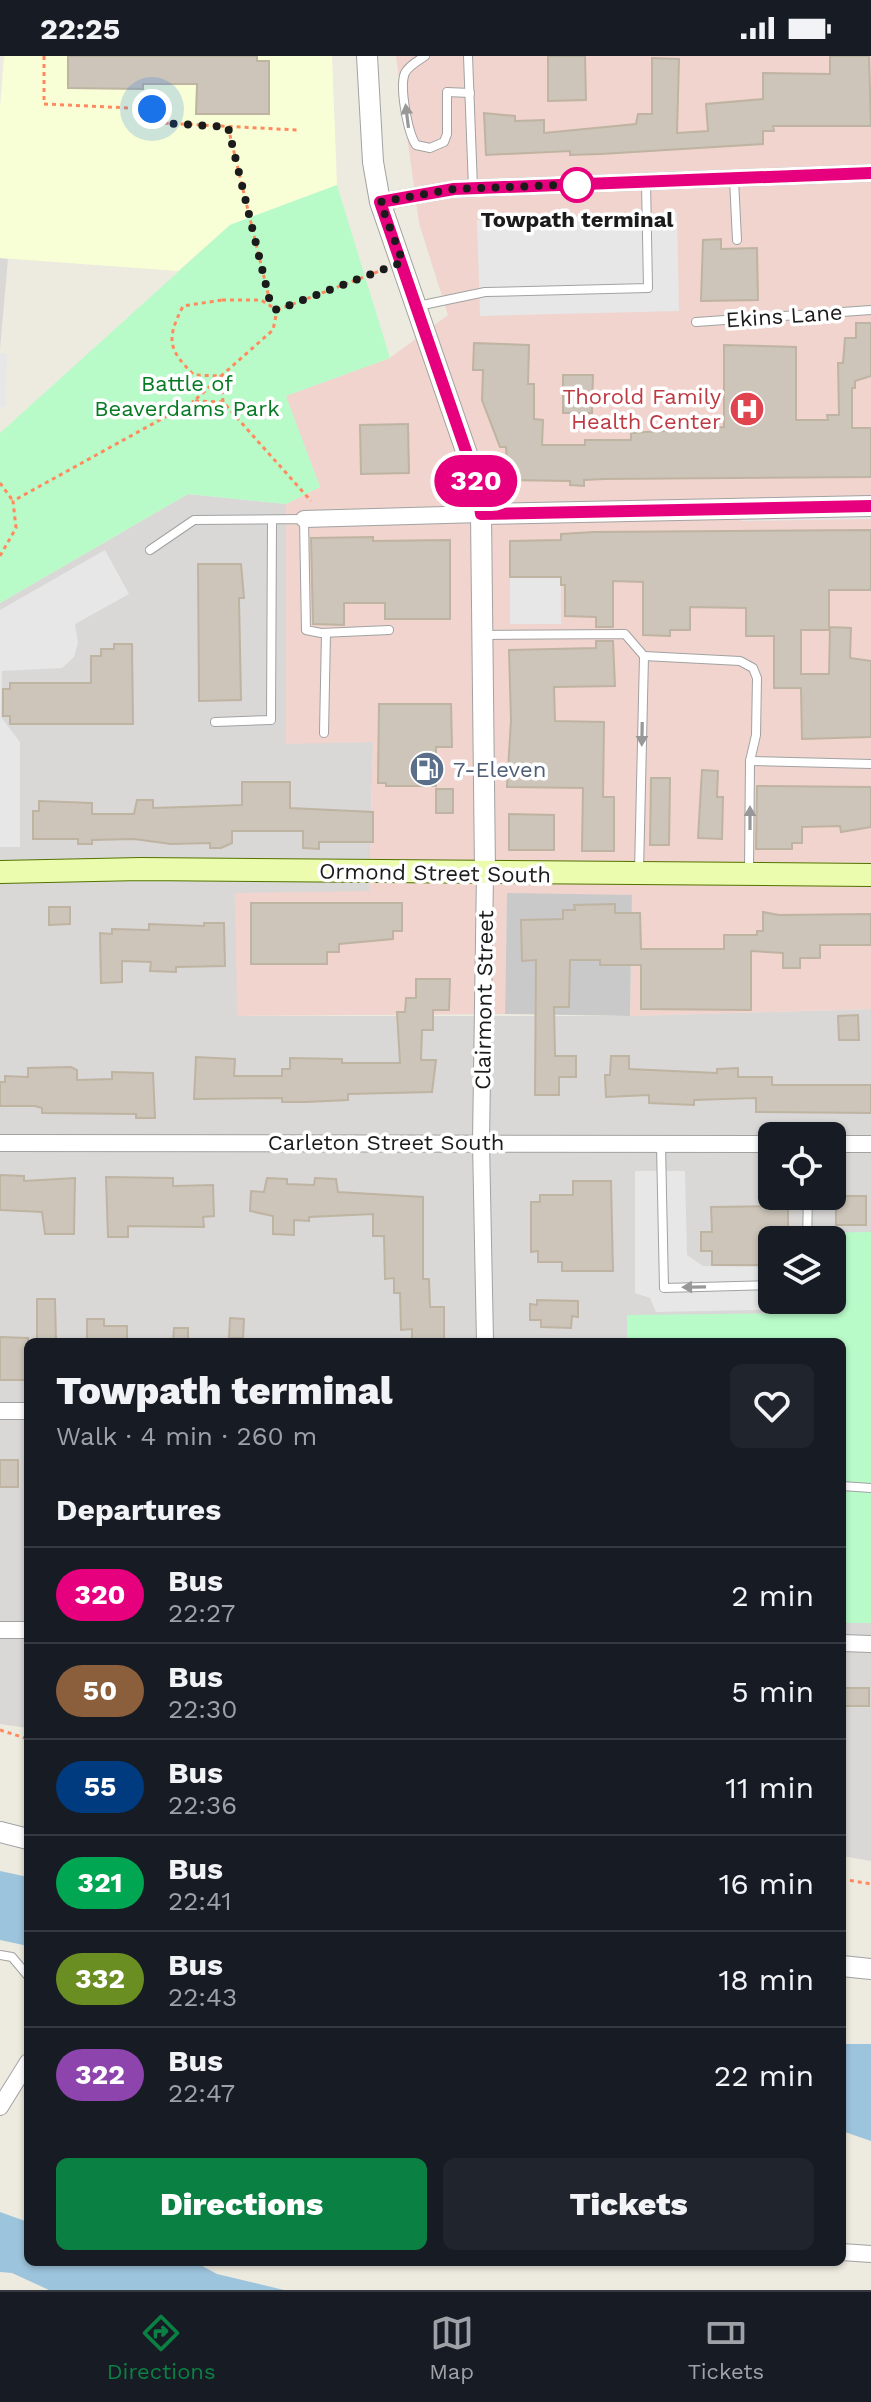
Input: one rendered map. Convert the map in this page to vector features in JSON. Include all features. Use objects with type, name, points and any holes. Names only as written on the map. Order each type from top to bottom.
[{"type":"main road","name":"Ormond Street South","points":[[0,872],[141,869],[639,876],[871,875]]},
{"type":"street","name":"Clairmont Street","points":[[367,56],[373,162],[380,202],[476,480],[481,514],[485,873],[481,1142],[485,1338]]},
{"type":"street","points":[[380,202],[473,188],[871,173]]},
{"type":"street","points":[[312,518],[871,506]]},
{"type":"street","name":"Carleton Street South","points":[[0,1143],[758,1144]]},
{"type":"street","points":[[846,1144],[871,1144]]},
{"type":"street","points":[[0,1411],[24,1411]]},
{"type":"street","points":[[0,1630],[24,1630]]},
{"type":"street","points":[[846,1643],[871,1644]]},
{"type":"street","points":[[0,1832],[24,1838]]},
{"type":"street","points":[[846,1966],[871,1969]]},
{"type":"street","points":[[0,2107],[24,2068]]},
{"type":"street","points":[[846,2252],[871,2254]]},
{"type":"lane","points":[[425,56],[409,67],[403,81],[411,138],[416,145],[430,148],[444,142],[447,134],[447,92],[470,93]]},
{"type":"lane","points":[[468,56],[473,188]]},
{"type":"lane","points":[[734,179],[737,240]]},
{"type":"lane","points":[[418,306],[485,292],[648,288],[646,182]]},
{"type":"lane","name":"Ekins Lane","points":[[696,322],[871,310]]},
{"type":"lane","points":[[150,550],[194,520],[312,518],[306,630],[326,633],[389,630]]},
{"type":"lane","points":[[215,722],[271,720],[272,521]]},
{"type":"lane","points":[[324,733],[326,633]]},
{"type":"lane","points":[[483,635],[625,634],[644,656],[639,876]]},
{"type":"lane","points":[[644,656],[740,661],[753,668],[757,678],[757,709],[750,761],[749,875]]},
{"type":"lane","points":[[750,761],[871,764]]},
{"type":"lane","points":[[661,1143],[664,1288],[758,1285]]},
{"type":"lane","points":[[846,1486],[871,1488]]},
{"type":"lane","points":[[0,1955],[12,1957],[24,1971]]},
{"type":"path","points":[[44,56],[44,104],[152,109],[162,123],[297,130]]},
{"type":"path","points":[[228,127],[271,306]]},
{"type":"path","points":[[277,310],[403,262]]},
{"type":"path","points":[[221,376],[194,375],[174,355],[171,330],[183,306],[222,300],[261,300],[277,310]]},
{"type":"path","points":[[13,501],[194,401],[273,330],[277,310]]},
{"type":"path","points":[[221,376],[223,402],[307,493],[312,518]]},
{"type":"path","points":[[194,401],[223,402]]},
{"type":"path","points":[[0,483],[13,501],[16,528],[0,556]]},
{"type":"path","points":[[0,1730],[24,1738]]},
{"type":"path","points":[[846,1880],[871,1884]]},
{"type":"shaded area","points":[[4,56],[332,56],[337,185],[230,225],[178,271],[0,258],[0,109]]},
{"type":"shaded area","points":[[396,56],[871,56],[871,1009],[630,1016],[632,896],[507,894],[505,1014],[237,1016],[235,893],[369,891],[373,742],[286,744],[286,504],[320,487],[285,396],[390,358],[448,315],[419,223]]},
{"type":"shaded area","points":[[661,212],[677,212],[679,311],[480,316],[477,220],[660,215]]},
{"type":"shaded area","points":[[0,258],[8,259],[0,349]]},
{"type":"shaded area","points":[[0,353],[7,354],[5,407],[0,407]]},
{"type":"shaded area","points":[[188,494],[286,504],[286,743],[373,742],[369,892],[238,1016],[630,1016],[871,1009],[871,1861],[846,1857],[846,1338],[24,1338],[24,1727],[0,1724],[0,603]]},
{"type":"shaded area","points":[[871,511],[871,519],[741,521],[741,513]]},
{"type":"shaded area","points":[[105,550],[129,594],[75,624],[78,643],[74,657],[62,668],[2,671],[1,717],[20,742],[20,847],[0,847],[0,610]]},
{"type":"shaded area","points":[[561,577],[561,624],[510,624],[510,578]]},
{"type":"shaded area","points":[[507,893],[632,895],[630,1016],[505,1014]]},
{"type":"shaded area","points":[[635,1171],[685,1171],[687,1255],[703,1266],[758,1267],[758,1310],[656,1312],[650,1298],[635,1293]]},
{"type":"green space","name":"Battle of Beaverdams Park","points":[[337,185],[390,358],[286,396],[320,487],[286,504],[188,494],[0,603],[0,433],[230,225]]},
{"type":"green space","points":[[846,1232],[871,1232],[871,1623],[846,1623],[846,1338],[627,1338],[627,1315],[846,1314]]},
{"type":"water","points":[[0,1871],[24,1876],[24,1945],[0,1940]]},
{"type":"water","points":[[846,2044],[871,2044],[871,2141],[846,2132]]},
{"type":"water","points":[[0,2212],[24,2221],[24,2266],[202,2266],[217,2274],[284,2290],[49,2290],[12,2273],[0,2272]]},
{"type":"building","points":[[68,56],[257,56],[257,61],[269,61],[269,114],[196,114],[197,84],[143,84],[143,89],[68,88]]},
{"type":"building","points":[[548,56],[585,56],[586,100],[548,101]]},
{"type":"building","points":[[830,56],[869,56],[871,126],[773,126],[774,131],[763,131],[763,144],[601,154],[570,155],[570,151],[486,155],[484,113],[515,116],[515,121],[544,120],[544,133],[636,124],[638,114],[652,114],[652,58],[679,59],[677,133],[708,131],[706,104],[763,99],[763,73],[830,74]]},
{"type":"building","points":[[721,239],[721,249],[757,248],[758,300],[701,301],[703,240]]},
{"type":"building","points":[[856,323],[871,323],[871,376],[855,381],[855,388],[852,388],[852,428],[871,428],[871,477],[604,479],[584,480],[584,486],[570,485],[570,481],[508,480],[506,447],[500,447],[482,400],[483,370],[473,370],[474,343],[529,345],[528,384],[534,384],[534,419],[543,420],[542,445],[585,445],[585,440],[631,440],[631,433],[724,427],[724,345],[796,347],[796,420],[828,420],[827,415],[839,415],[838,363],[843,363],[845,338],[856,338]]},
{"type":"building","points":[[563,375],[593,375],[592,413],[563,413]]},
{"type":"building","points":[[408,424],[409,473],[361,474],[360,425]]},
{"type":"building","points":[[871,530],[871,590],[829,590],[829,630],[801,630],[801,674],[829,674],[830,627],[851,628],[850,658],[871,661],[871,737],[802,739],[801,688],[774,688],[774,636],[746,636],[746,608],[690,607],[690,630],[670,630],[670,636],[643,635],[643,582],[613,581],[613,627],[596,627],[596,617],[565,616],[565,585],[561,585],[561,577],[510,577],[510,541],[561,540],[561,534]]},
{"type":"building","points":[[373,537],[373,541],[450,540],[450,619],[385,619],[385,603],[344,603],[344,625],[313,624],[311,538]]},
{"type":"building","points":[[198,564],[241,564],[244,598],[239,598],[241,700],[199,701]]},
{"type":"building","points":[[596,641],[613,641],[615,686],[554,687],[555,721],[604,722],[603,797],[614,797],[614,851],[582,851],[583,788],[507,787],[511,720],[509,650],[596,648]]},
{"type":"building","points":[[114,644],[132,644],[133,724],[10,724],[10,716],[3,716],[3,689],[10,689],[10,683],[91,683],[91,656],[101,656],[101,649],[114,649]]},
{"type":"building","points":[[379,704],[451,704],[452,747],[436,747],[436,786],[386,786],[386,783],[378,783]]},
{"type":"building","points":[[702,770],[718,771],[717,797],[723,797],[722,839],[698,838]]},
{"type":"building","points":[[651,778],[670,778],[669,845],[650,845]]},
{"type":"building","points":[[242,782],[290,782],[290,808],[373,812],[373,842],[319,842],[319,849],[303,848],[303,831],[232,831],[232,843],[221,848],[210,848],[210,843],[171,844],[134,839],[92,840],[92,844],[78,844],[78,839],[33,839],[33,811],[39,811],[39,801],[92,803],[92,814],[134,814],[137,800],[153,800],[153,808],[242,805]]},
{"type":"building","points":[[757,786],[871,787],[871,827],[841,832],[840,826],[802,827],[802,843],[792,843],[792,849],[756,849]]},
{"type":"building","points":[[436,789],[453,789],[453,813],[436,813]]},
{"type":"building","points":[[509,814],[554,815],[554,850],[509,850]]},
{"type":"building","points":[[251,903],[402,903],[402,931],[393,931],[393,939],[339,944],[339,952],[327,952],[327,964],[251,964]]},
{"type":"building","points":[[615,904],[615,913],[640,913],[641,949],[724,949],[724,935],[757,935],[757,931],[763,931],[763,912],[779,915],[871,914],[871,945],[820,945],[820,958],[800,958],[800,968],[783,968],[783,953],[751,951],[751,1010],[641,1009],[641,965],[600,965],[600,960],[570,960],[569,1007],[554,1007],[555,1056],[576,1056],[576,1077],[559,1077],[559,1095],[535,1095],[536,960],[522,961],[521,920],[563,919],[563,910],[575,910],[574,905]]},
{"type":"building","points":[[49,907],[70,907],[70,924],[49,925]]},
{"type":"building","points":[[204,923],[224,923],[225,966],[176,967],[176,972],[150,971],[151,962],[122,961],[122,982],[101,983],[100,933],[112,934],[112,929],[149,930],[149,924],[204,926]]},
{"type":"building","points":[[416,979],[450,979],[449,1010],[433,1010],[433,1030],[422,1030],[421,1060],[436,1060],[432,1092],[348,1094],[348,1100],[306,1102],[282,1102],[282,1098],[194,1099],[196,1057],[235,1059],[234,1076],[282,1076],[282,1069],[290,1069],[290,1058],[342,1059],[342,1063],[400,1063],[397,1012],[405,1012],[406,998],[416,998]]},
{"type":"building","points":[[858,1015],[859,1040],[839,1040],[838,1016]]},
{"type":"building","points":[[611,1056],[629,1056],[629,1069],[717,1073],[717,1069],[738,1068],[738,1077],[772,1077],[772,1085],[871,1085],[871,1113],[756,1112],[756,1098],[694,1100],[694,1105],[649,1103],[649,1095],[606,1097],[605,1075],[610,1075]]},
{"type":"building","points":[[71,1067],[77,1070],[77,1080],[112,1079],[112,1072],[153,1073],[155,1118],[136,1118],[136,1114],[42,1113],[42,1108],[35,1106],[0,1106],[0,1082],[5,1082],[5,1076],[28,1077],[28,1068]]},
{"type":"building","points":[[0,1175],[24,1176],[24,1181],[75,1178],[74,1234],[45,1234],[42,1212],[0,1210]]},
{"type":"building","points":[[106,1177],[173,1178],[173,1186],[213,1185],[214,1216],[203,1217],[204,1227],[128,1226],[128,1237],[108,1237]]},
{"type":"building","points":[[267,1178],[287,1179],[287,1184],[314,1185],[315,1178],[336,1179],[338,1192],[423,1197],[423,1279],[429,1279],[430,1307],[444,1307],[444,1338],[412,1338],[412,1329],[401,1330],[400,1293],[394,1293],[394,1278],[385,1279],[384,1236],[373,1236],[373,1214],[294,1220],[294,1235],[273,1234],[273,1216],[250,1211],[251,1191],[264,1192]]},
{"type":"building","points":[[573,1181],[611,1181],[613,1271],[562,1271],[562,1262],[538,1262],[538,1251],[531,1252],[531,1202],[540,1202],[540,1195],[573,1195]]},
{"type":"building","points":[[846,1196],[866,1196],[866,1225],[836,1225],[836,1210],[846,1210]]},
{"type":"building","points":[[758,1206],[758,1210],[788,1210],[788,1226],[758,1226],[758,1265],[712,1265],[712,1251],[701,1251],[701,1232],[712,1232],[711,1207]]},
{"type":"building","points":[[37,1299],[55,1299],[56,1338],[37,1338]]},
{"type":"building","points":[[537,1300],[578,1301],[578,1317],[572,1316],[571,1328],[541,1327],[541,1320],[530,1320],[530,1304],[537,1305]]},
{"type":"building","points":[[230,1318],[244,1319],[243,1338],[229,1338]]},
{"type":"building","points":[[87,1319],[104,1319],[104,1326],[127,1326],[127,1338],[87,1338]]},
{"type":"building","points":[[174,1328],[188,1328],[188,1338],[173,1338]]},
{"type":"building","points":[[0,1337],[28,1338],[24,1338],[24,1380],[0,1380]]},
{"type":"building","points":[[0,1460],[18,1460],[18,1487],[0,1487]]},
{"type":"building","points":[[846,1688],[869,1688],[869,1706],[846,1706]]},
{"type":"bus line","name":"320","points":[[871,173],[454,189],[380,202],[476,480],[481,514],[871,506]]},
{"type":"place","name":"Towpath terminal","points":[[577,185]]},
{"type":"place","name":"Thorold Family Health Center","points":[[747,409]]},
{"type":"place","name":"7-Eleven","points":[[427,769]]},
{"type":"route","points":[[152,109],[162,123],[228,127],[271,306],[277,310],[403,262],[380,202],[454,189],[589,184],[577,185]]}]
